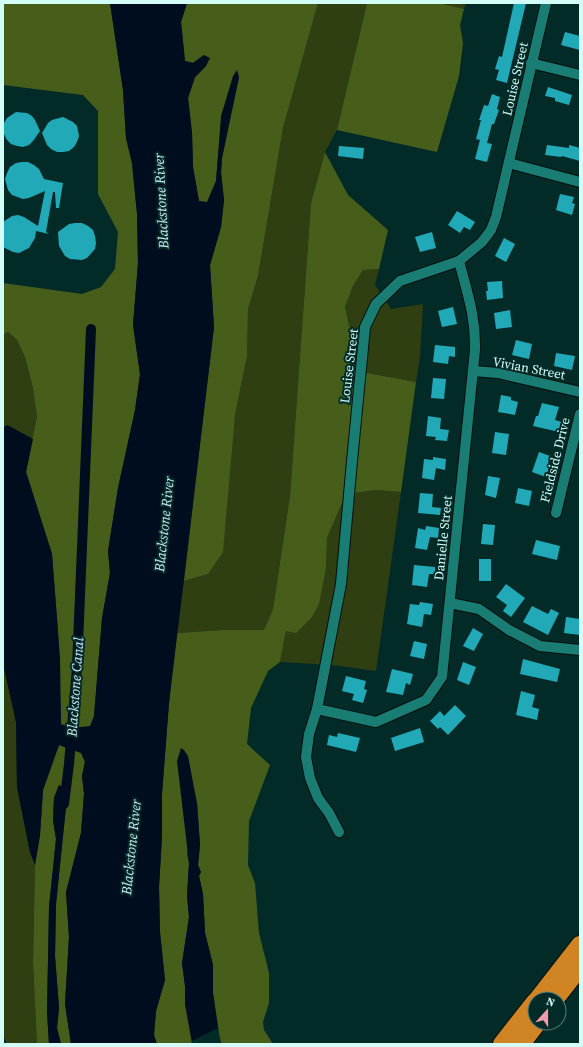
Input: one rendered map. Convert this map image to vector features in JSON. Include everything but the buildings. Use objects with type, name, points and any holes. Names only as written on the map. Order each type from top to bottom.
[{"type":"highway","points":[[544,991],[580,945]]},
{"type":"highway","points":[[561,991],[580,967]]},
{"type":"highway","points":[[502,1044],[527,1012]]},
{"type":"highway","points":[[520,1044],[531,1031]]},
{"type":"street","name":"Louise Street","points":[[339,832],[329,813],[318,798],[310,778],[306,757],[309,734],[318,709],[341,584],[365,328],[376,304],[400,281],[459,261],[482,242],[491,230],[496,217],[546,3]]},
{"type":"street","points":[[531,63],[580,75]]},
{"type":"street","points":[[509,163],[580,182]]},
{"type":"street","name":"Danielle Street","points":[[318,709],[376,722],[426,700],[442,677],[476,332],[473,314],[459,261]]},
{"type":"street","name":"Vivian Street","points":[[473,371],[498,372],[580,392]]},
{"type":"street","name":"Fieldside Drive","points":[[556,513],[580,414]]},
{"type":"street","points":[[450,604],[479,609],[509,630],[540,646],[580,650]]},
{"type":"green space","points":[[3,3],[110,3],[123,90],[126,138],[132,163],[137,214],[138,263],[133,325],[140,374],[135,410],[118,488],[108,551],[110,573],[102,618],[94,716],[90,727],[72,728],[61,725],[58,631],[52,554],[26,472],[37,416],[33,388],[25,357],[17,340],[8,332],[3,335],[3,283],[82,294],[101,287],[115,269],[118,232],[98,194],[98,111],[83,95],[3,85]]},
{"type":"green space","points":[[187,3],[318,3],[283,128],[258,276],[248,309],[247,356],[235,415],[223,552],[208,574],[184,581],[214,327],[210,265],[221,227],[224,200],[221,173],[222,158],[239,77],[222,113],[216,181],[207,203],[199,201],[193,167],[192,133],[188,98],[195,77],[206,66],[204,55],[193,63],[185,61],[181,22]]},
{"type":"green space","points":[[318,3],[367,3],[337,130],[325,152],[311,203],[290,496],[273,609],[264,630],[223,630],[177,633],[184,581],[208,574],[235,415],[247,356],[248,309],[258,276],[283,128]]},
{"type":"green space","points":[[367,3],[439,3],[464,9],[460,25],[463,43],[459,76],[437,152],[337,130]]},
{"type":"green space","points":[[439,3],[466,3],[464,9]]},
{"type":"green space","points":[[325,152],[348,195],[388,230],[379,269],[363,270],[353,286],[345,307],[351,334],[351,364],[362,372],[416,382],[401,492],[376,490],[346,494],[327,538],[326,568],[319,604],[312,617],[296,633],[286,631],[280,662],[268,671],[251,708],[247,744],[270,765],[249,821],[248,865],[255,883],[259,933],[269,973],[269,1003],[263,1022],[264,1030],[273,1044],[222,1044],[220,1039],[213,993],[213,965],[205,933],[203,894],[199,876],[201,872],[198,865],[200,845],[197,803],[187,854],[189,863],[187,896],[189,917],[182,963],[185,986],[185,1004],[192,1044],[157,1044],[154,1035],[156,1011],[165,980],[160,932],[159,887],[162,837],[162,794],[169,703],[177,633],[223,630],[264,630],[273,609],[290,496],[311,203]]},
{"type":"green space","points":[[379,269],[375,285],[391,309],[423,304],[420,357],[416,382],[362,372],[351,363],[351,334],[345,307],[353,286],[363,270]]},
{"type":"green space","points":[[8,332],[17,340],[25,357],[33,388],[37,415],[33,439],[7,425],[3,428],[3,335]]},
{"type":"green space","points":[[376,490],[401,492],[376,671],[332,665],[280,662],[286,631],[326,568],[327,538],[346,494]]},
{"type":"green space","points":[[3,663],[16,722],[17,787],[30,852],[35,865],[33,963],[37,1044],[7,1044],[3,1034]]},
{"type":"green space","points":[[59,745],[82,753],[85,761],[82,776],[84,794],[81,833],[66,892],[69,937],[65,1004],[71,1044],[61,1044],[57,1028],[59,1008],[55,956],[56,904],[67,797],[59,785],[54,798],[53,820],[56,839],[49,907],[47,1012],[49,1044],[37,1044],[33,963],[35,865],[40,835],[43,790]]},
{"type":"water","name":"Blackstone River","points":[[110,3],[187,3],[181,22],[185,61],[193,63],[204,55],[210,58],[206,66],[195,77],[188,98],[192,133],[193,167],[199,201],[207,202],[216,181],[221,116],[233,76],[237,70],[239,77],[222,158],[221,173],[224,200],[221,227],[210,265],[214,327],[169,703],[162,794],[162,837],[159,887],[160,932],[165,980],[156,1011],[154,1035],[157,1044],[71,1044],[65,1004],[69,937],[66,892],[81,833],[84,794],[82,776],[85,762],[81,753],[59,745],[43,790],[40,835],[35,865],[30,852],[17,787],[16,722],[3,663],[3,428],[7,425],[33,439],[26,472],[52,554],[60,658],[61,724],[72,728],[90,726],[94,716],[102,618],[110,573],[108,551],[118,488],[135,410],[140,374],[133,325],[138,263],[137,214],[132,163],[126,138],[123,90]]},
{"type":"water","points":[[181,748],[188,756],[197,803],[200,845],[198,865],[201,872],[199,876],[203,894],[205,933],[213,965],[213,993],[218,1028],[192,1041],[185,1004],[185,986],[182,963],[189,917],[187,896],[189,863],[177,761]]},
{"type":"water","points":[[59,785],[64,788],[67,797],[56,904],[55,956],[59,1008],[57,1028],[61,1044],[49,1044],[47,1012],[49,907],[56,839],[53,820],[54,798]]},
{"type":"waterway","name":"Blackstone Canal","points":[[64,804],[77,668],[91,329]]}]
